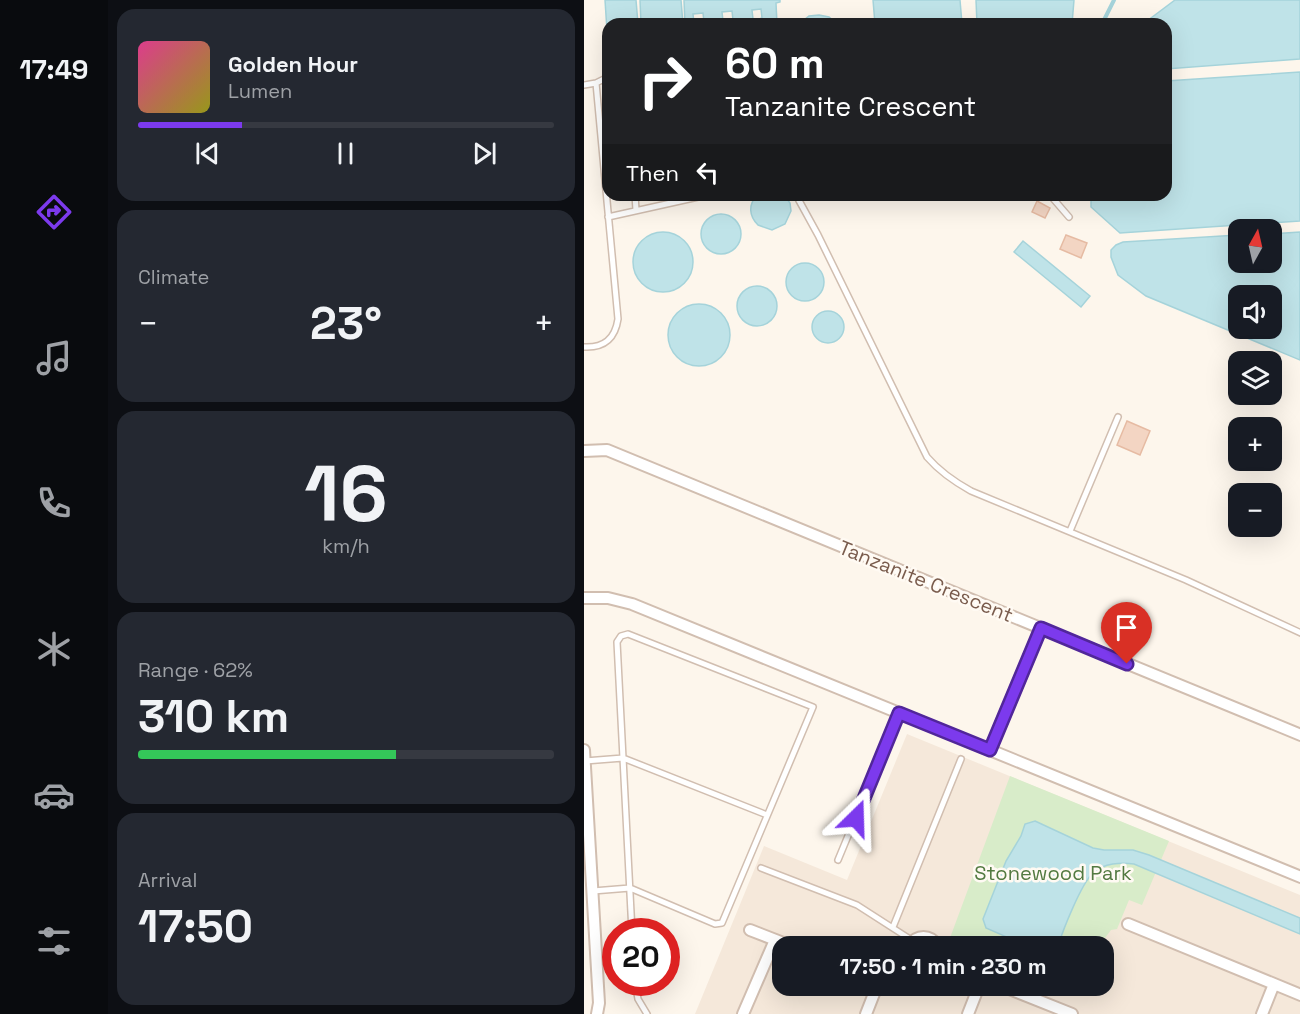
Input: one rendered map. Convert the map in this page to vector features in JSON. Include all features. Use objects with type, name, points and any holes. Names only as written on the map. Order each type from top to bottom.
[{"type":"street","name":"Tanzanite Crescent","points":[[584,451],[607,450],[1301,735]]},
{"type":"street","points":[[584,598],[608,598],[632,604],[1301,877]]},
{"type":"street","points":[[990,750],[1041,628]]},
{"type":"street","points":[[584,750],[599,1003],[597,1014]]},
{"type":"street","points":[[1128,924],[1301,995]]},
{"type":"street","points":[[750,930],[772,939]]},
{"type":"street","points":[[743,1014],[772,945]]},
{"type":"street","points":[[1262,1014],[1274,984]]},
{"type":"street","points":[[866,1014],[873,996]]},
{"type":"street","points":[[968,1014],[975,996]]},
{"type":"street","points":[[1027,996],[1072,1014]]},
{"type":"lane","points":[[584,85],[602,80]]},
{"type":"lane","points":[[596,83],[602,150]]},
{"type":"lane","points":[[584,347],[602,345],[610,340],[616,330],[618,319],[607,201]]},
{"type":"lane","points":[[635,201],[636,210]]},
{"type":"lane","points":[[608,217],[679,201]]},
{"type":"lane","points":[[799,201],[824,245],[927,457],[943,474],[957,483],[1186,580],[1301,633]]},
{"type":"lane","points":[[1055,201],[1069,217]]},
{"type":"lane","points":[[1070,531],[1118,417]]},
{"type":"lane","points":[[593,891],[630,888],[715,924],[720,924],[813,707],[628,634],[621,636],[617,642],[630,888],[631,918]]},
{"type":"lane","points":[[838,860],[899,713]]},
{"type":"lane","points":[[585,761],[623,758],[767,815]]},
{"type":"lane","points":[[893,927],[961,759]]},
{"type":"lane","points":[[761,868],[857,905],[893,927],[903,936]]},
{"type":"lane","points":[[637,996],[647,1014]]},
{"type":"shaded area","points":[[907,734],[1300,895],[1300,1014],[695,1014],[764,846],[847,880]]},
{"type":"green space","name":"Stonewood Park","points":[[1010,776],[1169,841],[1142,905],[1129,900],[1117,929],[1111,930],[1106,936],[951,936]]},
{"type":"water","points":[[605,0],[636,0],[638,18],[606,18]]},
{"type":"water","points":[[640,0],[681,0],[682,18],[641,18]]},
{"type":"water","points":[[684,0],[780,0],[776,3],[777,18],[762,18],[761,9],[752,10],[753,18],[733,18],[732,11],[722,12],[723,18],[704,18],[703,13],[693,14],[693,18],[685,18]]},
{"type":"water","points":[[873,0],[960,0],[962,18],[874,18]]},
{"type":"water","points":[[976,0],[1074,0],[1072,18],[977,18]]},
{"type":"water","points":[[1175,0],[1300,0],[1300,59],[1172,69],[1172,18],[1151,18]]},
{"type":"water","points":[[819,15],[830,18],[806,18]]},
{"type":"water","points":[[1300,72],[1300,221],[1228,219],[1228,226],[1120,233],[1091,207],[1091,201],[1172,201],[1172,81]]},
{"type":"water","points":[[753,201],[788,201],[791,211],[785,224],[772,230],[758,225],[753,218]]},
{"type":"water","points":[[721,214],[735,220],[741,234],[735,248],[721,254],[707,248],[701,234],[707,220]]},
{"type":"water","points":[[663,232],[680,237],[688,245],[693,262],[688,279],[680,287],[663,292],[646,287],[638,279],[633,262],[638,245],[646,237]]},
{"type":"water","points":[[1300,232],[1300,360],[1249,339],[1282,339],[1282,285],[1228,285],[1228,330],[1146,296],[1118,275],[1111,257],[1111,250],[1123,242],[1228,236],[1228,273],[1282,273],[1282,233]]},
{"type":"water","points":[[1023,241],[1090,296],[1081,307],[1014,252]]},
{"type":"water","points":[[805,263],[819,268],[824,282],[819,296],[805,301],[791,296],[786,282],[791,268]]},
{"type":"water","points":[[757,286],[765,287],[771,292],[776,298],[776,314],[771,320],[765,325],[757,326],[749,325],[743,320],[738,314],[737,306],[738,298],[743,292],[749,287]]},
{"type":"water","points":[[699,304],[721,313],[730,335],[721,357],[699,366],[677,357],[668,335],[677,313]]},
{"type":"water","points":[[828,311],[840,315],[844,327],[840,339],[828,343],[816,339],[812,327],[816,315]]},
{"type":"water","points":[[1035,821],[1093,848],[1133,850],[1149,855],[1300,918],[1300,934],[1134,864],[1118,863],[1102,867],[1088,879],[1062,936],[1004,936],[986,928],[983,919],[1006,861],[1021,836],[1025,824]]},
{"type":"building","points":[[1037,201],[1050,208],[1045,218],[1032,212]]},
{"type":"building","points":[[1066,235],[1087,243],[1081,258],[1060,249]]},
{"type":"building","points":[[1127,421],[1150,431],[1140,455],[1117,445]]},
{"type":"waterway","points":[[1105,18],[1114,0]]},
{"type":"route","points":[[856,818],[899,713],[990,750],[1041,628],[1127,664]]}]
